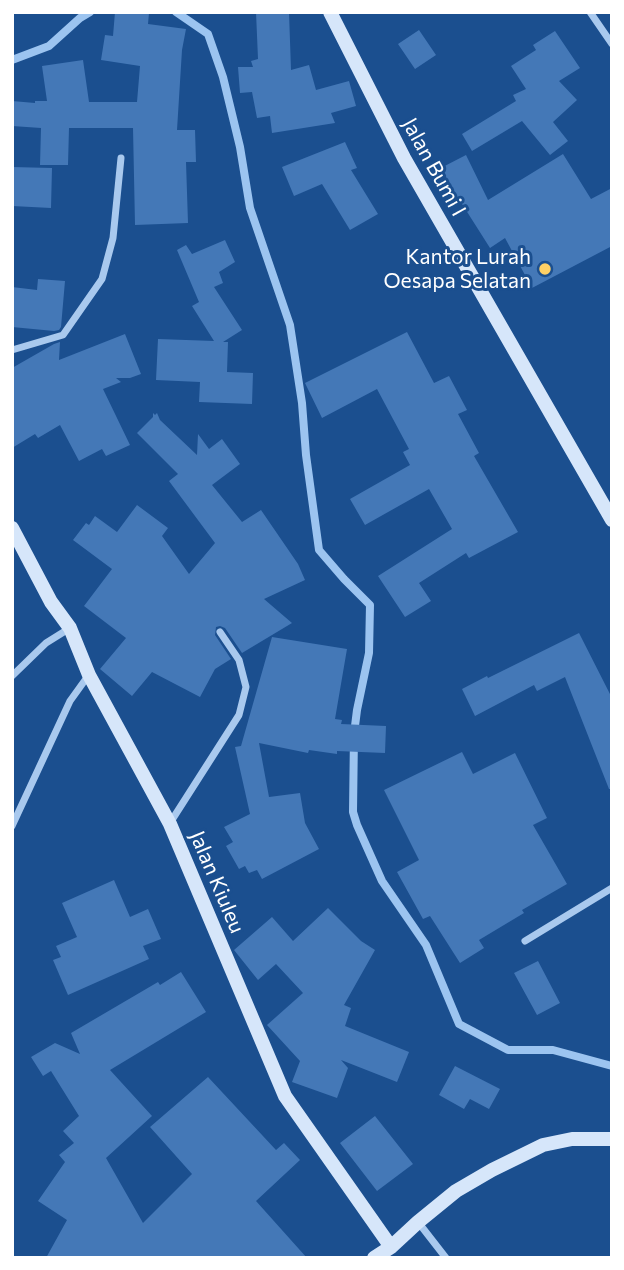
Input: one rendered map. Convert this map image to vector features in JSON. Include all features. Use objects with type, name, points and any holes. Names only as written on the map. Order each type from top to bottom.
[{"type":"street","name":"Jalan Bumi I","points":[[330,12],[404,158],[612,520]]},
{"type":"street","points":[[590,12],[612,44]]},
{"type":"street","points":[[12,350],[63,335],[102,279],[113,238],[121,158]]},
{"type":"street","name":"Jalan Kiuleu","points":[[12,528],[51,602],[70,628],[89,675],[170,824],[285,1096],[391,1247]]},
{"type":"street","points":[[12,676],[46,643],[70,628]]},
{"type":"street","points":[[170,824],[239,715],[246,687],[239,660],[220,632]]},
{"type":"street","points":[[12,826],[70,701],[89,675]]},
{"type":"street","points":[[525,941],[612,888]]},
{"type":"street","points":[[374,1258],[391,1247],[456,1191],[492,1170],[543,1146],[572,1139],[612,1139]]},
{"type":"street","points":[[418,1222],[446,1258]]},
{"type":"building","points":[[115,12],[149,13],[148,24],[186,29],[182,50],[177,130],[195,130],[196,162],[186,162],[188,223],[135,225],[133,128],[69,128],[68,165],[40,165],[41,128],[12,126],[12,101],[47,101],[42,66],[83,60],[89,102],[137,102],[140,66],[101,60],[105,35],[113,36]]},
{"type":"building","points":[[256,12],[289,12],[291,70],[309,65],[316,90],[349,81],[356,106],[331,113],[335,123],[272,133],[270,116],[257,118],[252,92],[240,93],[238,67],[253,67],[251,61],[258,59]]},
{"type":"building","points":[[419,30],[436,55],[415,69],[398,44]]},
{"type":"building","points":[[555,31],[580,68],[559,81],[577,100],[553,122],[568,141],[550,155],[522,121],[472,151],[462,134],[516,101],[513,95],[526,89],[511,66],[536,50],[533,45]]},
{"type":"building","points":[[345,142],[357,168],[351,170],[378,214],[350,230],[322,184],[294,196],[282,167]]},
{"type":"building","points":[[563,154],[591,199],[612,188],[612,246],[532,288],[505,238],[490,248],[450,185],[442,189],[433,172],[466,155],[488,200]]},
{"type":"building","points":[[12,167],[52,168],[51,208],[12,206]]},
{"type":"building","points":[[225,240],[235,262],[219,272],[223,283],[214,287],[242,330],[223,342],[228,342],[227,372],[253,373],[252,404],[199,402],[200,382],[156,380],[158,339],[214,341],[192,306],[199,302],[177,250],[186,245],[192,254]]},
{"type":"building","points":[[38,279],[65,281],[59,330],[12,327],[12,287],[37,290]]},
{"type":"building","points":[[407,332],[434,383],[449,376],[467,410],[458,414],[479,453],[474,456],[518,532],[469,558],[466,553],[419,583],[431,601],[405,617],[378,576],[452,529],[429,489],[365,525],[350,499],[410,465],[403,452],[409,449],[377,389],[322,418],[305,383]]},
{"type":"building","points":[[125,334],[141,374],[130,378],[116,378],[121,382],[103,389],[130,445],[106,456],[102,449],[79,461],[60,425],[38,438],[35,434],[12,448],[12,368],[60,342],[59,360]]},
{"type":"building","points":[[153,413],[157,413],[160,420],[197,455],[198,434],[209,449],[222,439],[240,464],[212,485],[242,522],[261,510],[298,564],[305,580],[264,599],[292,623],[242,653],[225,628],[216,627],[215,635],[231,659],[215,669],[200,697],[152,672],[132,696],[100,669],[126,638],[84,606],[112,569],[73,540],[95,516],[117,532],[137,505],[168,528],[162,536],[189,574],[215,543],[169,481],[178,474],[137,433],[153,417]]},
{"type":"building","points":[[579,633],[612,698],[612,789],[609,789],[565,677],[537,691],[534,685],[475,716],[462,689]]},
{"type":"building","points":[[272,637],[347,649],[335,719],[342,720],[341,724],[386,726],[385,753],[337,751],[337,754],[309,750],[308,753],[259,743],[269,797],[300,793],[305,823],[319,849],[262,879],[257,870],[249,873],[245,866],[239,869],[226,846],[233,842],[224,827],[250,814],[235,747],[241,746]]},
{"type":"building","points":[[462,752],[473,774],[515,753],[547,818],[533,825],[567,884],[522,910],[524,913],[479,940],[484,948],[460,963],[430,916],[423,919],[397,872],[419,860],[384,790]]},
{"type":"building","points":[[114,880],[130,917],[148,909],[161,939],[143,946],[149,959],[68,995],[53,960],[61,957],[56,946],[77,937],[62,903]]},
{"type":"building","points":[[328,908],[361,941],[375,950],[344,1005],[351,1008],[345,1026],[409,1052],[397,1082],[341,1060],[348,1068],[337,1098],[292,1082],[300,1061],[267,1025],[303,993],[276,964],[258,980],[234,950],[272,917],[293,941]]},
{"type":"building","points":[[538,961],[560,1003],[537,1015],[514,973]]},
{"type":"building","points":[[181,972],[206,1012],[110,1070],[152,1116],[106,1158],[143,1223],[192,1174],[150,1127],[208,1077],[276,1150],[284,1143],[300,1160],[256,1201],[307,1258],[46,1258],[67,1220],[38,1201],[65,1162],[59,1155],[74,1143],[63,1131],[79,1116],[51,1071],[43,1076],[31,1057],[55,1043],[80,1054],[71,1033],[158,982],[160,985]]},
{"type":"building","points":[[455,1066],[500,1089],[489,1109],[470,1099],[464,1109],[439,1095]]},
{"type":"building","points":[[375,1116],[413,1164],[377,1191],[340,1143]]},
{"type":"waterway","points":[[12,60],[49,46],[90,12]]},
{"type":"waterway","points":[[176,12],[208,34],[223,77],[240,147],[250,208],[290,325],[319,550],[370,605],[369,653],[354,734],[353,812],[357,825],[382,881],[426,945],[459,1024],[508,1050],[553,1050],[612,1066]]},
{"type":"place","name":"Kantor Lurah Oesapa Selatan","points":[[545,269]]}]
